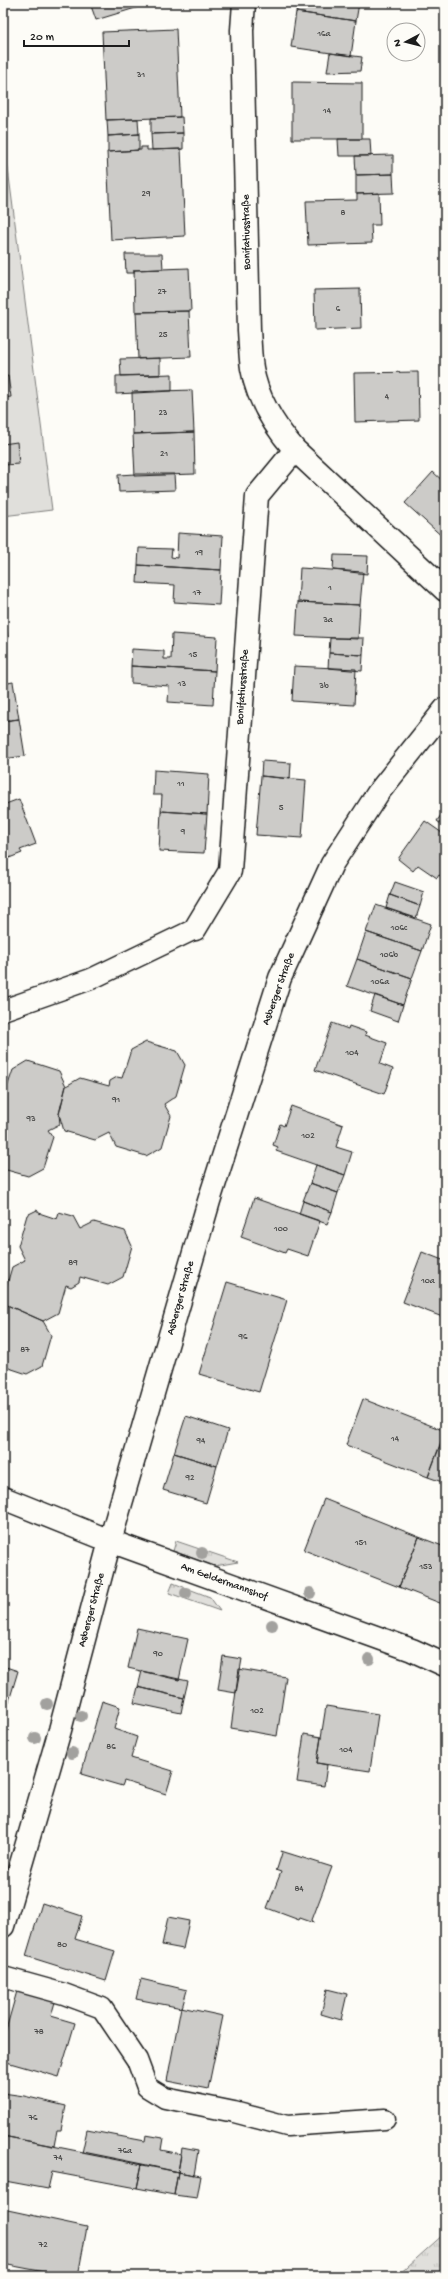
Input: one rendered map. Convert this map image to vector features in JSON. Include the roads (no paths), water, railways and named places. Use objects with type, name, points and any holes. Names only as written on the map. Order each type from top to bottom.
[{"type":"street","name":"Bonifatiusstraße","points":[[244,3],[242,30],[249,306],[252,369],[263,402],[277,428],[295,450],[445,590]]},
{"type":"street","name":"Bonifatiusstraße","points":[[196,929],[230,871],[257,496],[295,450]]},
{"type":"street","name":"Asberger Straße","points":[[3,1926],[60,1730],[110,1541],[209,1201],[280,978],[332,864],[378,793],[445,709]]},
{"type":"street","name":"Am Geldermannshof","points":[[3,1498],[110,1541],[412,1650],[445,1665]]},
{"type":"lane","points":[[3,1010],[91,979],[196,929]]},
{"type":"lane","points":[[3,1977],[64,1994],[102,2008],[137,2060],[147,2087],[165,2098],[234,2112],[287,2126],[385,2120]]}]
